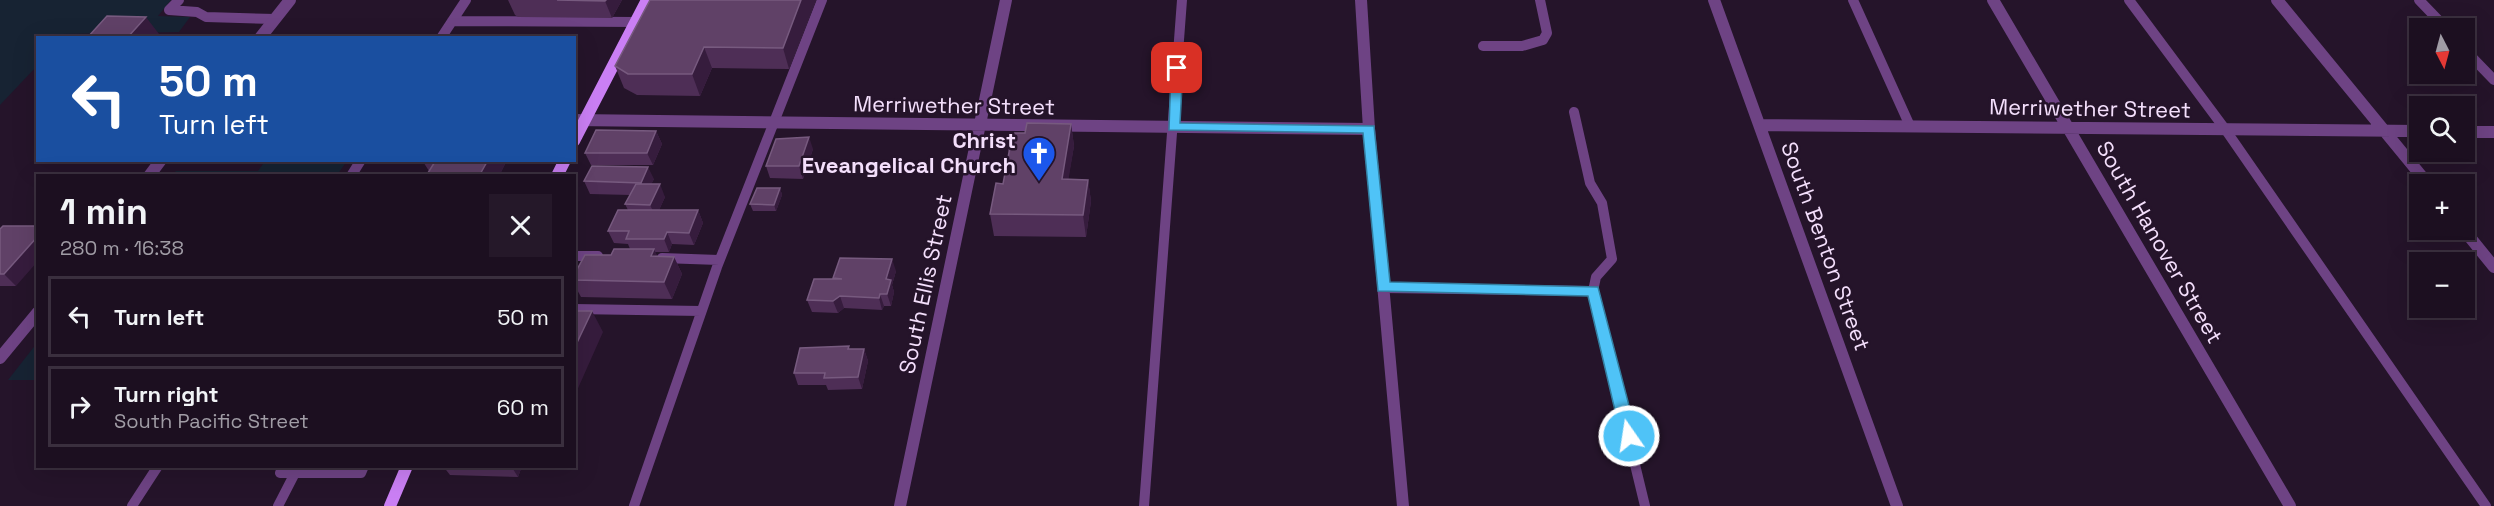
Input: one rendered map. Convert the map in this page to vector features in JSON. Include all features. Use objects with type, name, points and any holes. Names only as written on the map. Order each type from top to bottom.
[{"type":"main road","points":[[580,120],[647,0]]},
{"type":"main road","points":[[390,506],[407,468]]},
{"type":"street","points":[[262,36],[290,0]]},
{"type":"street","name":"South Ellis Street","points":[[900,506],[1006,0]]},
{"type":"street","points":[[1361,0],[1369,129],[1403,506]]},
{"type":"street","name":"South Benton Street","points":[[1714,0],[1897,506]]},
{"type":"street","name":"South Hanover Street","points":[[1993,0],[2290,506]]},
{"type":"street","points":[[2277,0],[2420,174]]},
{"type":"street","name":"Merriwether Street","points":[[580,120],[1369,129]]},
{"type":"street","name":"Merriwether Street","points":[[1760,125],[2409,131]]},
{"type":"street","points":[[2475,132],[2494,132]]},
{"type":"street","points":[[2472,240],[2494,267]]},
{"type":"street","points":[[0,358],[36,314]]},
{"type":"lane","points":[[178,0],[170,10],[197,12],[206,17],[275,19]]},
{"type":"lane","points":[[442,36],[466,0]]},
{"type":"lane","points":[[634,506],[719,260],[822,0]]},
{"type":"lane","points":[[1144,506],[1182,0]]},
{"type":"lane","points":[[1483,46],[1522,46],[1543,40],[1547,33],[1540,0]]},
{"type":"lane","points":[[1853,0],[1910,126]]},
{"type":"lane","points":[[2129,0],[2225,129],[2486,506]]},
{"type":"lane","points":[[2419,0],[2436,18]]},
{"type":"lane","points":[[452,21],[636,22]]},
{"type":"lane","points":[[2475,60],[2494,80]]},
{"type":"lane","points":[[1574,112],[1590,183],[1602,203],[1612,259],[1596,277],[1593,291],[1645,506]]},
{"type":"lane","points":[[576,256],[608,257]]},
{"type":"lane","points":[[652,258],[719,260]]},
{"type":"lane","points":[[1383,288],[1593,291]]},
{"type":"lane","points":[[576,309],[701,311]]},
{"type":"lane","points":[[132,506],[157,468]]},
{"type":"lane","points":[[282,468],[280,473],[361,473],[363,468]]},
{"type":"lane","points":[[278,506],[295,473]]},
{"type":"shaded area","points":[[0,0],[171,0],[158,16],[190,17],[179,32],[36,36],[36,67],[0,105]]},
{"type":"shaded area","points":[[264,162],[346,162],[338,174],[173,174],[176,171],[258,171]]},
{"type":"shaded area","points":[[36,344],[36,380],[8,380]]},
{"type":"building","points":[[557,0],[606,0],[605,1]]},
{"type":"building","points":[[650,0],[801,0],[783,48],[704,47],[692,74],[628,74],[615,66]]},
{"type":"building","points":[[107,16],[146,17],[129,36],[89,36]]},
{"type":"building","name":"Christ Eveangelical Church","points":[[1027,123],[1071,124],[1062,179],[1088,180],[1083,215],[990,214],[996,183],[1003,184],[1011,142],[1007,142],[1009,133],[1025,133]]},
{"type":"building","points":[[596,130],[656,131],[647,153],[585,153]]},
{"type":"building","points":[[809,137],[799,166],[766,166],[776,139]]},
{"type":"building","points":[[435,162],[487,162],[480,174],[427,174]]},
{"type":"building","points":[[592,166],[648,167],[641,183],[584,181]]},
{"type":"building","points":[[636,184],[660,184],[650,205],[625,204]]},
{"type":"building","points":[[757,188],[780,188],[774,205],[750,204]]},
{"type":"building","points":[[618,210],[698,210],[689,233],[667,232],[664,239],[626,239],[629,231],[608,231]]},
{"type":"building","points":[[3,226],[36,226],[36,238],[4,274],[0,274],[0,229]]},
{"type":"building","points":[[614,249],[654,249],[651,256],[674,257],[664,282],[576,280],[576,271],[585,255],[611,255]]},
{"type":"building","points":[[840,258],[892,259],[886,279],[891,280],[887,294],[880,294],[879,298],[840,296],[833,301],[807,300],[814,279],[842,279],[833,278]]},
{"type":"building","points":[[576,311],[592,311],[576,345]]},
{"type":"building","points":[[849,346],[848,349],[864,349],[858,377],[824,378],[825,373],[794,373],[800,348]]},
{"type":"place","name":"Christ Eveangelical Church","points":[[1039,182]]},
{"type":"route","points":[[1177,68],[1173,127],[1369,129],[1383,288],[1593,291],[1629,436]]}]
